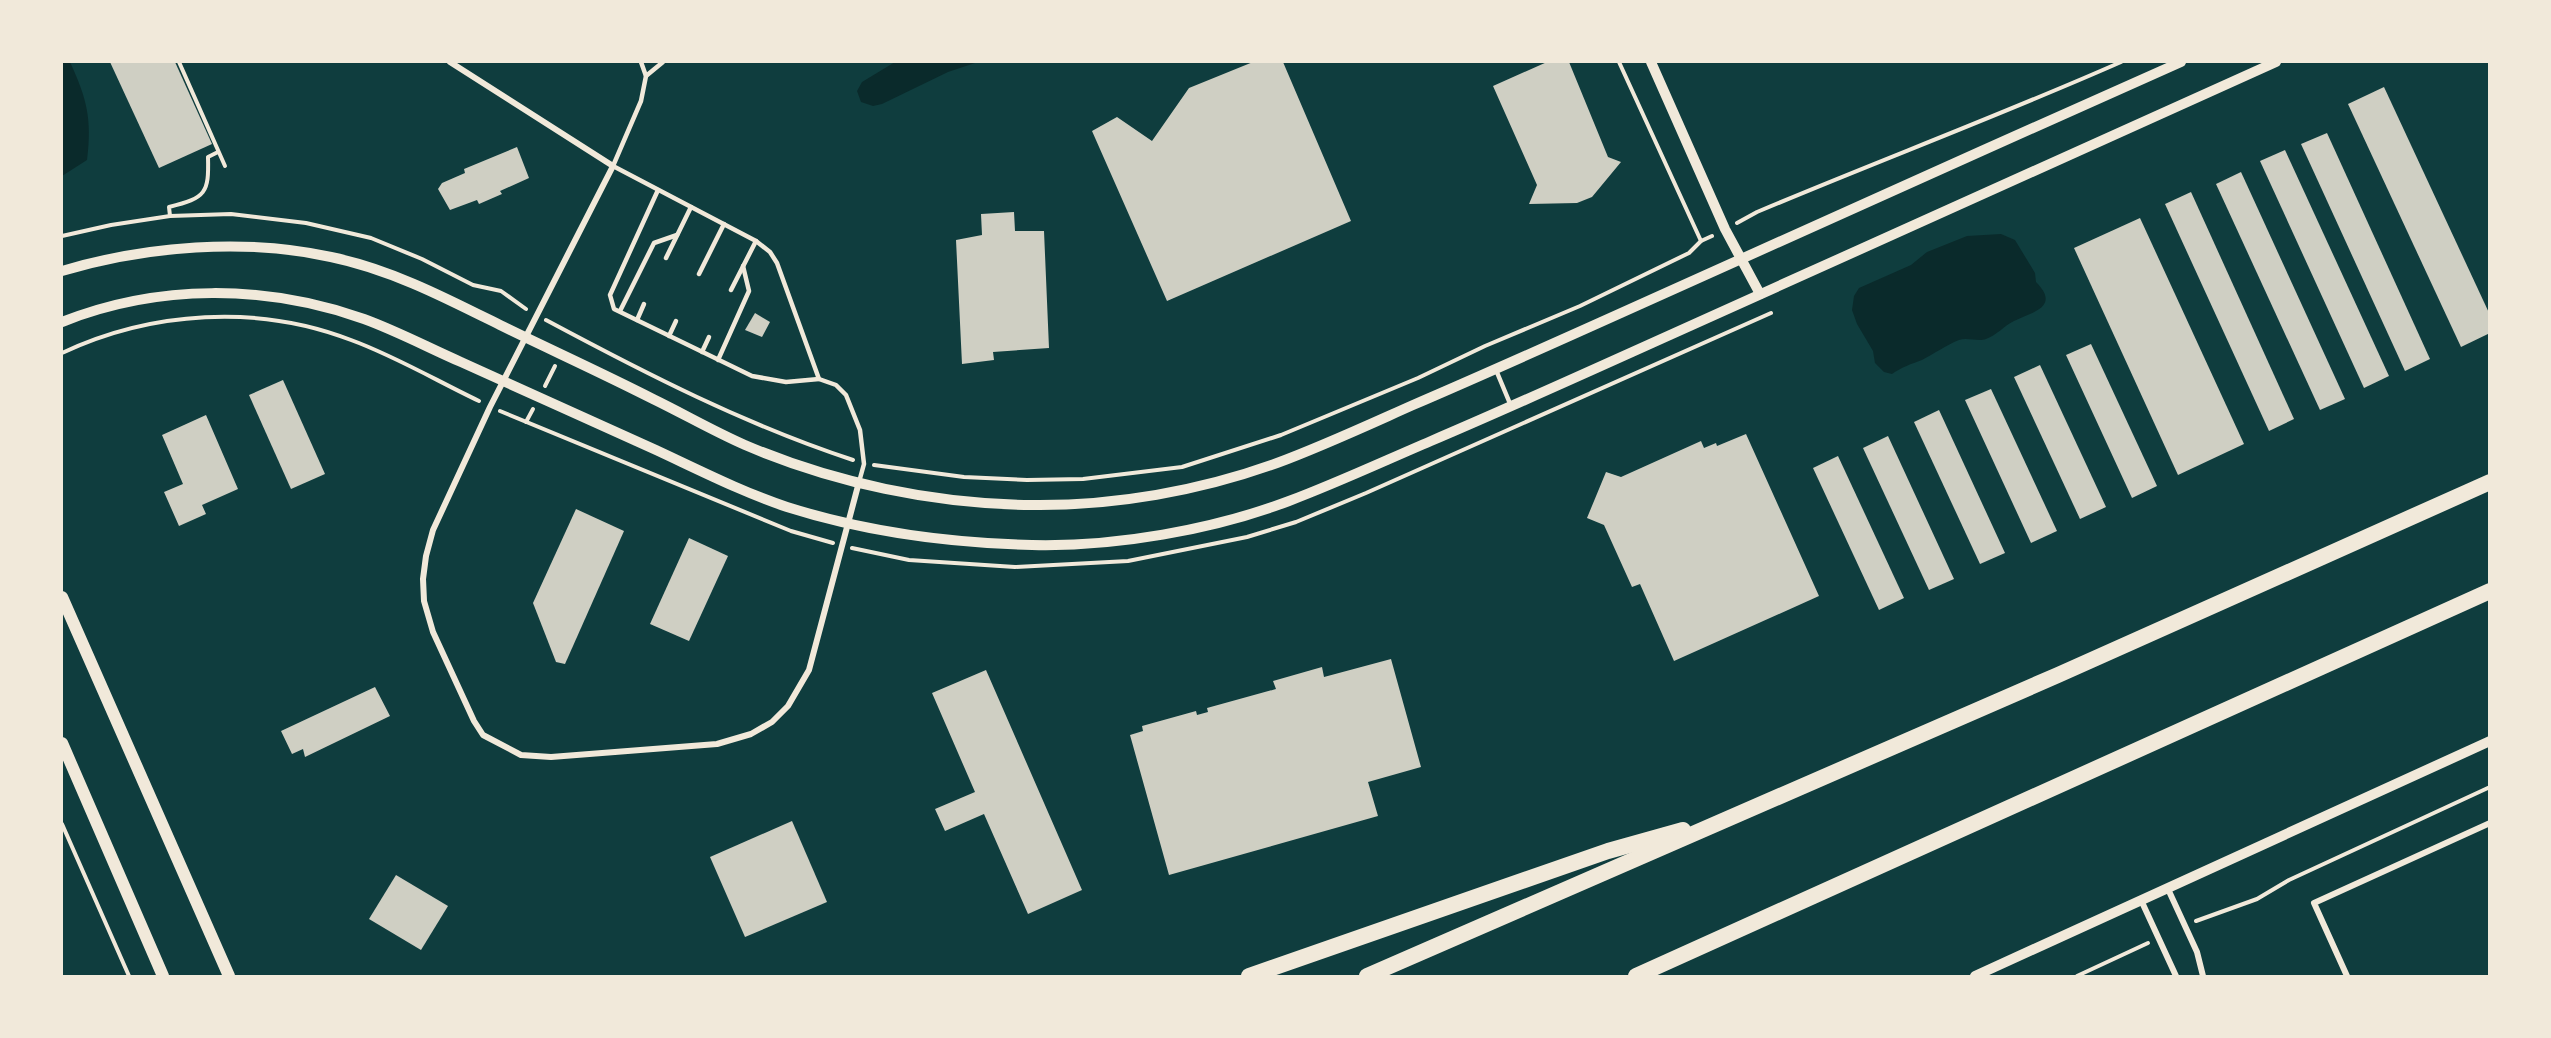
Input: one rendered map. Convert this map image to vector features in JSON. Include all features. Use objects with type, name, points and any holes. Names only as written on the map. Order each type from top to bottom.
[{"type":"highway","points":[[1367,976],[1748,812],[2490,482]]},
{"type":"highway","points":[[1636,976],[2490,591]]},
{"type":"highway","points":[[1249,976],[1608,851],[1748,812]]},
{"type":"highway","points":[[1650,976],[1689,953]]},
{"type":"main road","points":[[62,597],[229,976]]},
{"type":"main road","points":[[62,743],[163,976]]},
{"type":"street","points":[[450,62],[613,166],[503,381],[433,530],[426,556],[423,579],[424,601],[433,632],[474,721],[483,735],[521,755],[551,757],[717,744],[751,734],[772,722],[788,706],[809,670],[859,482]]},
{"type":"street","points":[[1652,62],[1725,229],[1760,294]]},
{"type":"street","points":[[62,271],[140,252],[195,248],[264,249],[331,257],[389,274],[459,304],[741,443],[795,464],[859,482],[918,495],[1034,505],[1147,496],[1191,488],[1274,464],[1496,369],[2181,62]]},
{"type":"street","points":[[62,322],[85,313],[150,297],[202,293],[284,299],[364,319],[718,479],[783,505],[848,524],[973,542],[1034,545],[1087,544],[1144,538],[1284,504],[1511,406],[2276,62]]},
{"type":"street","points":[[1976,976],[2490,741]]},
{"type":"street","points":[[2347,976],[2314,903],[2490,823]]},
{"type":"street","points":[[2168,888],[2198,952],[2203,976]]},
{"type":"street","points":[[2141,900],[2175,976]]},
{"type":"lane","points":[[641,62],[645,76],[641,102],[613,166],[756,241],[770,252],[777,263],[819,379]]},
{"type":"lane","points":[[645,76],[663,62]]},
{"type":"lane","points":[[658,190],[609,295],[614,309],[752,376],[786,382],[819,379],[836,385],[846,395],[860,430],[864,464],[859,482]]},
{"type":"lane","points":[[666,258],[691,207]]},
{"type":"lane","points":[[699,274],[724,225]]},
{"type":"lane","points":[[620,311],[654,243],[677,235]]},
{"type":"lane","points":[[731,290],[756,241]]},
{"type":"lane","points":[[718,360],[749,291],[743,266]]},
{"type":"lane","points":[[637,320],[644,304]]},
{"type":"lane","points":[[669,336],[676,321]]},
{"type":"lane","points":[[702,352],[709,337]]},
{"type":"lane","points":[[1496,369],[1511,406]]},
{"type":"path","points":[[179,62],[225,166]]},
{"type":"path","points":[[812,538],[526,422],[572,334],[732,414],[797,442],[864,464],[964,477],[1027,480],[1104,477],[1182,467],[1281,435],[1418,378],[1485,346],[1580,306],[1689,253],[1701,241],[1619,62]]},
{"type":"path","points":[[1757,212],[1903,150],[2032,101],[2121,62]]},
{"type":"path","points":[[170,216],[169,207],[200,196],[206,189],[209,182],[208,157],[218,152]]},
{"type":"path","points":[[62,353],[111,333],[144,324],[190,317],[265,319],[299,324],[351,339],[450,387]]},
{"type":"path","points":[[2198,920],[2257,899],[2289,880],[2490,787]]},
{"type":"path","points":[[62,824],[129,976]]},
{"type":"path","points":[[2077,976],[2140,947]]},
{"type":"water","points":[[62,62],[70,62],[81,87],[87,110],[89,133],[87,160],[62,176]]},
{"type":"water","points":[[895,62],[978,62],[948,72],[882,104],[873,106],[861,102],[857,91],[862,82]]},
{"type":"water","points":[[2001,234],[2015,240],[2035,273],[2036,282],[2046,298],[2044,304],[1986,339],[1959,340],[1892,374],[1884,372],[1875,363],[1873,351],[1857,324],[1852,310],[1854,296],[1859,288],[1911,265],[1927,252],[1967,236]]},
{"type":"building","points":[[110,62],[175,62],[212,144],[159,168]]},
{"type":"building","points":[[1253,62],[1283,62],[1351,221],[1167,301],[1092,131],[1117,117],[1152,141],[1189,88]]},
{"type":"building","points":[[1547,62],[1569,62],[1608,157],[1621,162],[1592,197],[1577,203],[1529,204],[1537,185],[1493,86]]},
{"type":"building","points":[[2384,87],[2490,315],[2490,333],[2461,347],[2348,104]]},
{"type":"building","points":[[2327,133],[2430,359],[2405,371],[2301,144]]},
{"type":"building","points":[[517,147],[529,178],[500,191],[502,194],[479,204],[477,200],[450,210],[438,189],[442,183],[465,173],[464,169]]},
{"type":"building","points":[[2285,150],[2389,376],[2364,388],[2260,161]]},
{"type":"building","points":[[2241,172],[2345,399],[2320,410],[2216,184]]},
{"type":"building","points":[[2191,192],[2294,419],[2269,431],[2165,204]]},
{"type":"building","points":[[1014,212],[1015,231],[1044,231],[1049,348],[993,352],[994,360],[962,364],[956,240],[982,235],[981,214]]},
{"type":"building","points":[[2140,218],[2244,444],[2178,475],[2074,248]]},
{"type":"building","points":[[755,313],[770,322],[762,337],[745,330]]},
{"type":"building","points":[[2091,344],[2157,486],[2132,498],[2066,355]]},
{"type":"building","points":[[2040,365],[2106,507],[2080,519],[2014,377]]},
{"type":"building","points":[[283,380],[325,474],[291,489],[249,395]]},
{"type":"building","points":[[1991,389],[2057,531],[2031,543],[1965,400]]},
{"type":"building","points":[[1939,410],[2005,553],[1980,564],[1914,422]]},
{"type":"building","points":[[206,415],[238,489],[202,505],[206,514],[179,526],[164,492],[183,484],[162,435]]},
{"type":"building","points":[[1746,434],[1819,596],[1674,661],[1640,584],[1632,587],[1604,525],[1587,518],[1606,472],[1621,477],[1701,441],[1704,448],[1716,443],[1717,446]]},
{"type":"building","points":[[1888,436],[1954,579],[1929,590],[1863,448]]},
{"type":"building","points":[[1838,456],[1904,598],[1879,610],[1813,468]]},
{"type":"building","points":[[576,509],[624,531],[565,664],[556,662],[533,603]]},
{"type":"building","points":[[689,538],[728,556],[689,641],[650,624]]},
{"type":"building","points":[[1391,659],[1421,767],[1368,782],[1378,816],[1169,875],[1130,735],[1143,731],[1142,726],[1196,711],[1197,715],[1208,712],[1207,708],[1276,689],[1273,681],[1322,667],[1324,677]]},
{"type":"building","points":[[986,670],[1082,890],[1028,914],[984,814],[945,831],[935,809],[975,792],[932,693]]},
{"type":"building","points":[[375,687],[390,716],[305,757],[303,749],[292,754],[281,731]]},
{"type":"building","points":[[792,821],[827,902],[745,937],[710,857]]},
{"type":"building","points":[[396,875],[448,906],[421,950],[369,919]]}]
